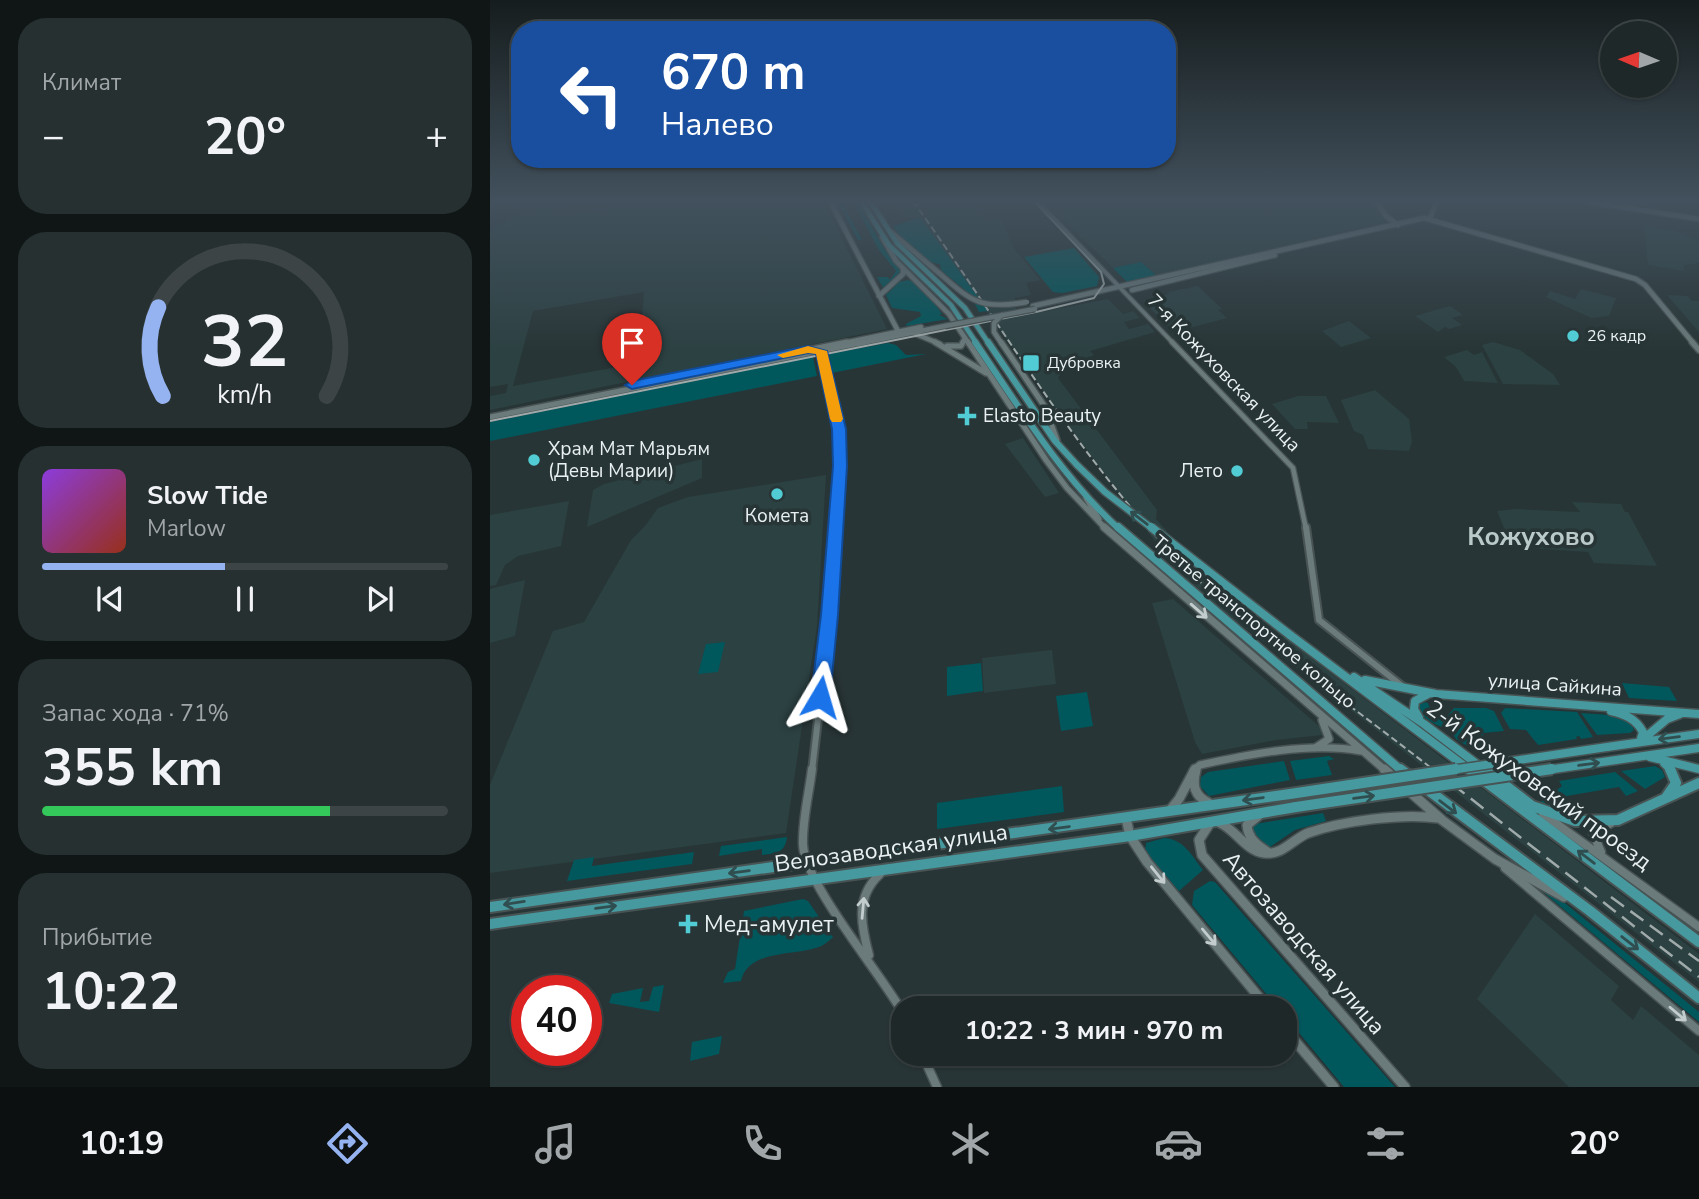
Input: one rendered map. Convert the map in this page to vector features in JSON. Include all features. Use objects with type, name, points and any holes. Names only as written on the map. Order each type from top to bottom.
[{"type":"main road","points":[[856,252],[895,333]]},
{"type":"main road","points":[[890,252],[903,268],[940,302],[1046,460],[1067,488],[1108,531],[1443,820],[1495,859],[1590,911]]},
{"type":"main road","name":"Третье транспортное кольцо","points":[[898,252],[951,305],[1043,444],[1081,491],[1142,550],[1412,780],[1590,911],[1699,998]]},
{"type":"main road","name":"Третье транспортное кольцо","points":[[906,252],[961,302],[1066,453],[1105,492],[1290,635],[1699,942]]},
{"type":"main road","points":[[914,252],[981,305],[1032,306]]},
{"type":"main road","points":[[490,415],[922,327],[1002,315],[1032,306],[1123,290],[1282,252]]},
{"type":"main road","points":[[1543,252],[1636,279],[1645,285],[1699,350]]},
{"type":"main road","points":[[879,296],[903,274],[903,268]]},
{"type":"main road","points":[[894,283],[906,279],[919,282]]},
{"type":"main road","points":[[909,334],[1084,297]]},
{"type":"main road","points":[[1002,315],[994,323],[994,332],[1045,407],[1054,434],[1066,453]]},
{"type":"main road","points":[[944,325],[934,335],[941,344],[958,347],[965,343],[964,337]]},
{"type":"main road","points":[[806,352],[822,355],[832,347],[895,333],[918,334],[941,344],[982,369],[992,379]]},
{"type":"main road","points":[[1081,491],[1108,531]]},
{"type":"main road","points":[[1318,656],[1354,677]]},
{"type":"main road","name":"улица Сайкина","points":[[1354,677],[1436,694],[1699,714]]},
{"type":"main road","name":"2-й Кожуховский проезд","points":[[1354,677],[1424,724],[1532,806]]},
{"type":"main road","points":[[1424,724],[1416,714],[1415,701],[1421,696],[1436,694]]},
{"type":"main road","points":[[1594,706],[1632,717],[1643,732],[1640,742]]},
{"type":"main road","points":[[1640,742],[1667,719],[1684,713]]},
{"type":"main road","points":[[1311,750],[1329,739],[1320,715]]},
{"type":"main road","points":[[1640,742],[1699,734]]},
{"type":"main road","name":"Велозаводская улица","points":[[490,907],[1156,814],[1640,742]]},
{"type":"main road","points":[[1156,814],[1178,803],[1186,779],[1207,763],[1347,748],[1368,755]]},
{"type":"main road","points":[[1639,756],[1699,748]]},
{"type":"main road","points":[[1639,756],[1699,769]]},
{"type":"main road","name":"Велозаводская улица","points":[[490,923],[891,866],[1130,836],[1296,807],[1639,756]]},
{"type":"main road","points":[[1657,759],[1669,767],[1675,778],[1675,787],[1666,796]]},
{"type":"main road","points":[[1197,768],[1193,779],[1195,791],[1203,801],[1216,804]]},
{"type":"main road","points":[[1532,806],[1575,821],[1618,820],[1699,783]]},
{"type":"main road","points":[[1416,815],[1421,807],[1419,800]]},
{"type":"main road","points":[[1264,814],[1247,825],[1247,831],[1257,845],[1271,855]]},
{"type":"main road","points":[[1214,821],[1227,825],[1254,851],[1271,855],[1312,831],[1425,814],[1443,820]]},
{"type":"main road","points":[[1126,818],[1130,836],[1147,862],[1258,996]]},
{"type":"main road","name":"Автозаводская улица","points":[[1214,821],[1208,825],[1199,840],[1202,855],[1405,1087]]},
{"type":"main road","points":[[1297,1043],[1334,1087]]},
{"type":"street","points":[[1086,252],[1123,290]]},
{"type":"street","name":"7-я Кожуховская улица","points":[[1123,290],[1293,468],[1301,501],[1319,620],[1408,690]]},
{"type":"street","points":[[822,355],[839,429],[840,466],[830,615],[803,847],[814,878],[893,996]]},
{"type":"street","name":"2-й Кожуховский проезд","points":[[1532,806],[1699,927]]},
{"type":"street","points":[[1608,859],[1595,844],[1592,833],[1618,820]]},
{"type":"street","points":[[1495,859],[1699,1031]]},
{"type":"street","points":[[871,961],[861,916],[862,904],[872,880],[891,866]]},
{"type":"street","points":[[927,1066],[937,1087]]},
{"type":"shaded area","points":[[490,252],[848,252],[887,329],[490,410],[490,396],[506,393],[508,384],[490,387]],"holes":[[[644,292],[639,363],[513,386],[533,311]]]},
{"type":"shaded area","points":[[880,252],[886,252],[902,270],[884,289],[877,277],[888,277],[890,280],[896,271]]},
{"type":"shaded area","points":[[916,252],[945,252],[988,311],[979,312],[970,294],[941,270],[940,264]]},
{"type":"shaded area","points":[[945,252],[1017,252],[1040,280],[1026,283],[1031,295],[1015,298],[1017,317],[1108,299],[1123,314],[1133,311],[1140,318],[1124,322],[1129,329],[1148,324],[1155,332],[1090,351],[1094,355],[1063,371],[1058,378],[1157,510],[1156,519],[1203,571],[1242,605],[1699,954],[1699,982],[1229,615],[1175,568],[1059,413]]},
{"type":"shaded area","points":[[1053,252],[1077,252],[1099,277],[1097,286],[1062,293],[1053,292],[1024,257]]},
{"type":"shaded area","points":[[1096,252],[1259,252],[1157,276],[1141,262],[1113,268]]},
{"type":"shaded area","points":[[1647,252],[1699,252],[1699,263],[1684,265],[1684,271],[1648,265]]},
{"type":"shaded area","points":[[1141,262],[1157,276],[1128,283],[1113,268]]},
{"type":"shaded area","points":[[908,280],[924,289],[942,314],[939,315],[948,319],[907,326],[906,324],[921,316],[920,312],[892,308],[886,295],[899,282]]},
{"type":"shaded area","points":[[1198,286],[1222,309],[1218,310],[1227,318],[1174,332],[1143,301],[1169,294],[1168,292]]},
{"type":"shaded area","points":[[1581,289],[1616,298],[1609,316],[1591,318],[1546,297],[1550,291],[1575,299]]},
{"type":"shaded area","points":[[1667,295],[1688,296],[1692,301],[1699,301],[1699,332]]},
{"type":"shaded area","points":[[1450,306],[1463,315],[1452,318],[1462,325],[1449,329],[1445,327],[1438,332],[1415,316]]},
{"type":"shaded area","points":[[1349,321],[1371,338],[1341,347],[1322,331]]},
{"type":"shaded area","points":[[1493,342],[1520,350],[1553,374],[1560,385],[1503,384],[1482,345]]},
{"type":"shaded area","points":[[888,343],[896,345],[906,355],[926,354],[832,373],[829,354]]},
{"type":"shaded area","points":[[1467,350],[1474,355],[1482,352],[1498,383],[1464,381],[1456,367],[1444,357]]},
{"type":"shaded area","points":[[813,357],[817,376],[490,441],[490,422]]},
{"type":"shaded area","points":[[1375,390],[1409,419],[1412,442],[1409,451],[1368,449],[1363,435],[1354,431],[1341,400]]},
{"type":"shaded area","points":[[1298,396],[1326,396],[1339,423],[1307,422],[1308,429],[1295,429],[1272,404]]},
{"type":"shaded area","points":[[1023,438],[1059,493],[1045,497],[1005,444]]},
{"type":"shaded area","points":[[702,459],[702,478],[587,527],[593,490],[604,484]]},
{"type":"shaded area","points":[[826,475],[817,626],[786,833],[490,873],[490,785],[553,631],[584,622],[631,540],[658,508],[688,497]]},
{"type":"shaded area","points":[[569,501],[561,546],[518,556],[505,565],[496,585],[490,586],[490,515]]},
{"type":"shaded area","points":[[1572,502],[1621,504],[1657,566],[1594,563],[1588,552],[1512,547],[1497,511],[1516,509],[1580,512]]},
{"type":"shaded area","points":[[525,580],[515,636],[490,643],[490,589]]},
{"type":"shaded area","points":[[1173,599],[1320,727],[1322,735],[1276,740],[1202,754],[1195,742],[1152,603]]},
{"type":"shaded area","points":[[725,642],[718,672],[698,674],[706,644]]},
{"type":"shaded area","points":[[1052,650],[1056,684],[984,693],[982,658]]},
{"type":"shaded area","points":[[981,663],[983,691],[947,696],[947,667]]},
{"type":"shaded area","points":[[1622,683],[1669,687],[1677,701],[1629,698]]},
{"type":"shaded area","points":[[1087,692],[1093,726],[1061,731],[1056,696]]},
{"type":"shaded area","points":[[1427,702],[1435,716],[1444,720],[1454,708],[1486,708],[1494,711],[1504,731],[1483,733],[1484,745],[1469,747],[1456,739],[1449,728],[1437,725],[1419,714],[1419,704]]},
{"type":"shaded area","points":[[1505,708],[1577,712],[1593,737],[1581,739],[1579,736],[1577,739],[1538,745],[1526,730],[1510,729],[1501,713]]},
{"type":"shaded area","points":[[1581,713],[1619,717],[1631,724],[1634,730],[1630,733],[1597,735]]},
{"type":"shaded area","points":[[1329,756],[1334,759],[1327,761],[1332,775],[1296,780],[1290,761]]},
{"type":"shaded area","points":[[1284,761],[1290,780],[1209,796],[1200,786],[1201,777],[1208,772]]},
{"type":"shaded area","points":[[1655,766],[1662,770],[1665,777],[1645,789],[1621,771]]},
{"type":"shaded area","points":[[1615,772],[1638,791],[1626,796],[1619,787],[1561,797],[1565,805],[1560,805],[1563,812],[1539,803],[1562,786],[1559,781]]},
{"type":"shaded area","points":[[1062,786],[1064,812],[937,829],[937,803]]},
{"type":"shaded area","points":[[1323,813],[1326,821],[1295,830],[1270,847],[1264,846],[1253,835],[1251,826],[1255,824]]},
{"type":"shaded area","points":[[787,837],[782,849],[776,853],[762,855],[762,849],[719,856],[721,846]]},
{"type":"shaded area","points":[[1164,838],[1182,845],[1203,870],[1179,891],[1145,852],[1146,843]]},
{"type":"shaded area","points":[[694,852],[692,864],[567,881],[574,860],[594,857],[592,866]]},
{"type":"shaded area","points":[[1210,881],[1215,882],[1395,1087],[1344,1087],[1297,1030],[1297,996],[1268,996],[1192,905],[1194,891]]},
{"type":"shaded area","points":[[1537,887],[1566,904],[1699,1012],[1699,1022]]},
{"type":"shaded area","points":[[803,899],[808,901],[833,937],[819,947],[774,955],[753,963],[745,971],[741,981],[723,983],[728,972],[735,969],[744,911]]},
{"type":"shaded area","points":[[1535,914],[1619,986],[1611,1000],[1633,1020],[1641,1006],[1699,1055],[1699,1087],[1569,1087],[1477,999]]},
{"type":"shaded area","points":[[664,985],[659,1012],[609,1003],[612,994],[643,988],[640,1002],[649,1001],[653,987]]},
{"type":"shaded area","points":[[722,1036],[719,1054],[690,1061],[692,1042]]},
{"type":"tram line","points":[[490,421],[1036,312],[1094,298],[1104,284],[1101,272],[1082,252]]},
{"type":"railway","points":[[948,252],[1063,420],[1128,504],[1163,544],[1194,576],[1260,635],[1435,771]]},
{"type":"railway","points":[[1433,769],[1699,977]]},
{"type":"railway","points":[[1611,897],[1699,961]]},
{"type":"slow traffic","points":[[783,355],[808,349],[821,351],[837,419]]},
{"type":"place","name":"26 кадр","points":[[1573,336]]},
{"type":"place","name":"Дубровка","points":[[1031,363]]},
{"type":"place","name":"Elasto Beauty","points":[[967,416]]},
{"type":"place","name":"Храм Мат Марьям (Девы Марии)","points":[[534,460]]},
{"type":"place","name":"Лето","points":[[1237,471]]},
{"type":"place","name":"Комета","points":[[777,494]]},
{"type":"place","name":"Мед-амулет","points":[[688,924]]},
{"type":"district","name":"Кожухово","points":[[1531,536]]},
{"type":"route","points":[[632,385],[808,349],[821,351],[839,429],[840,466],[830,615],[820,697]]}]
